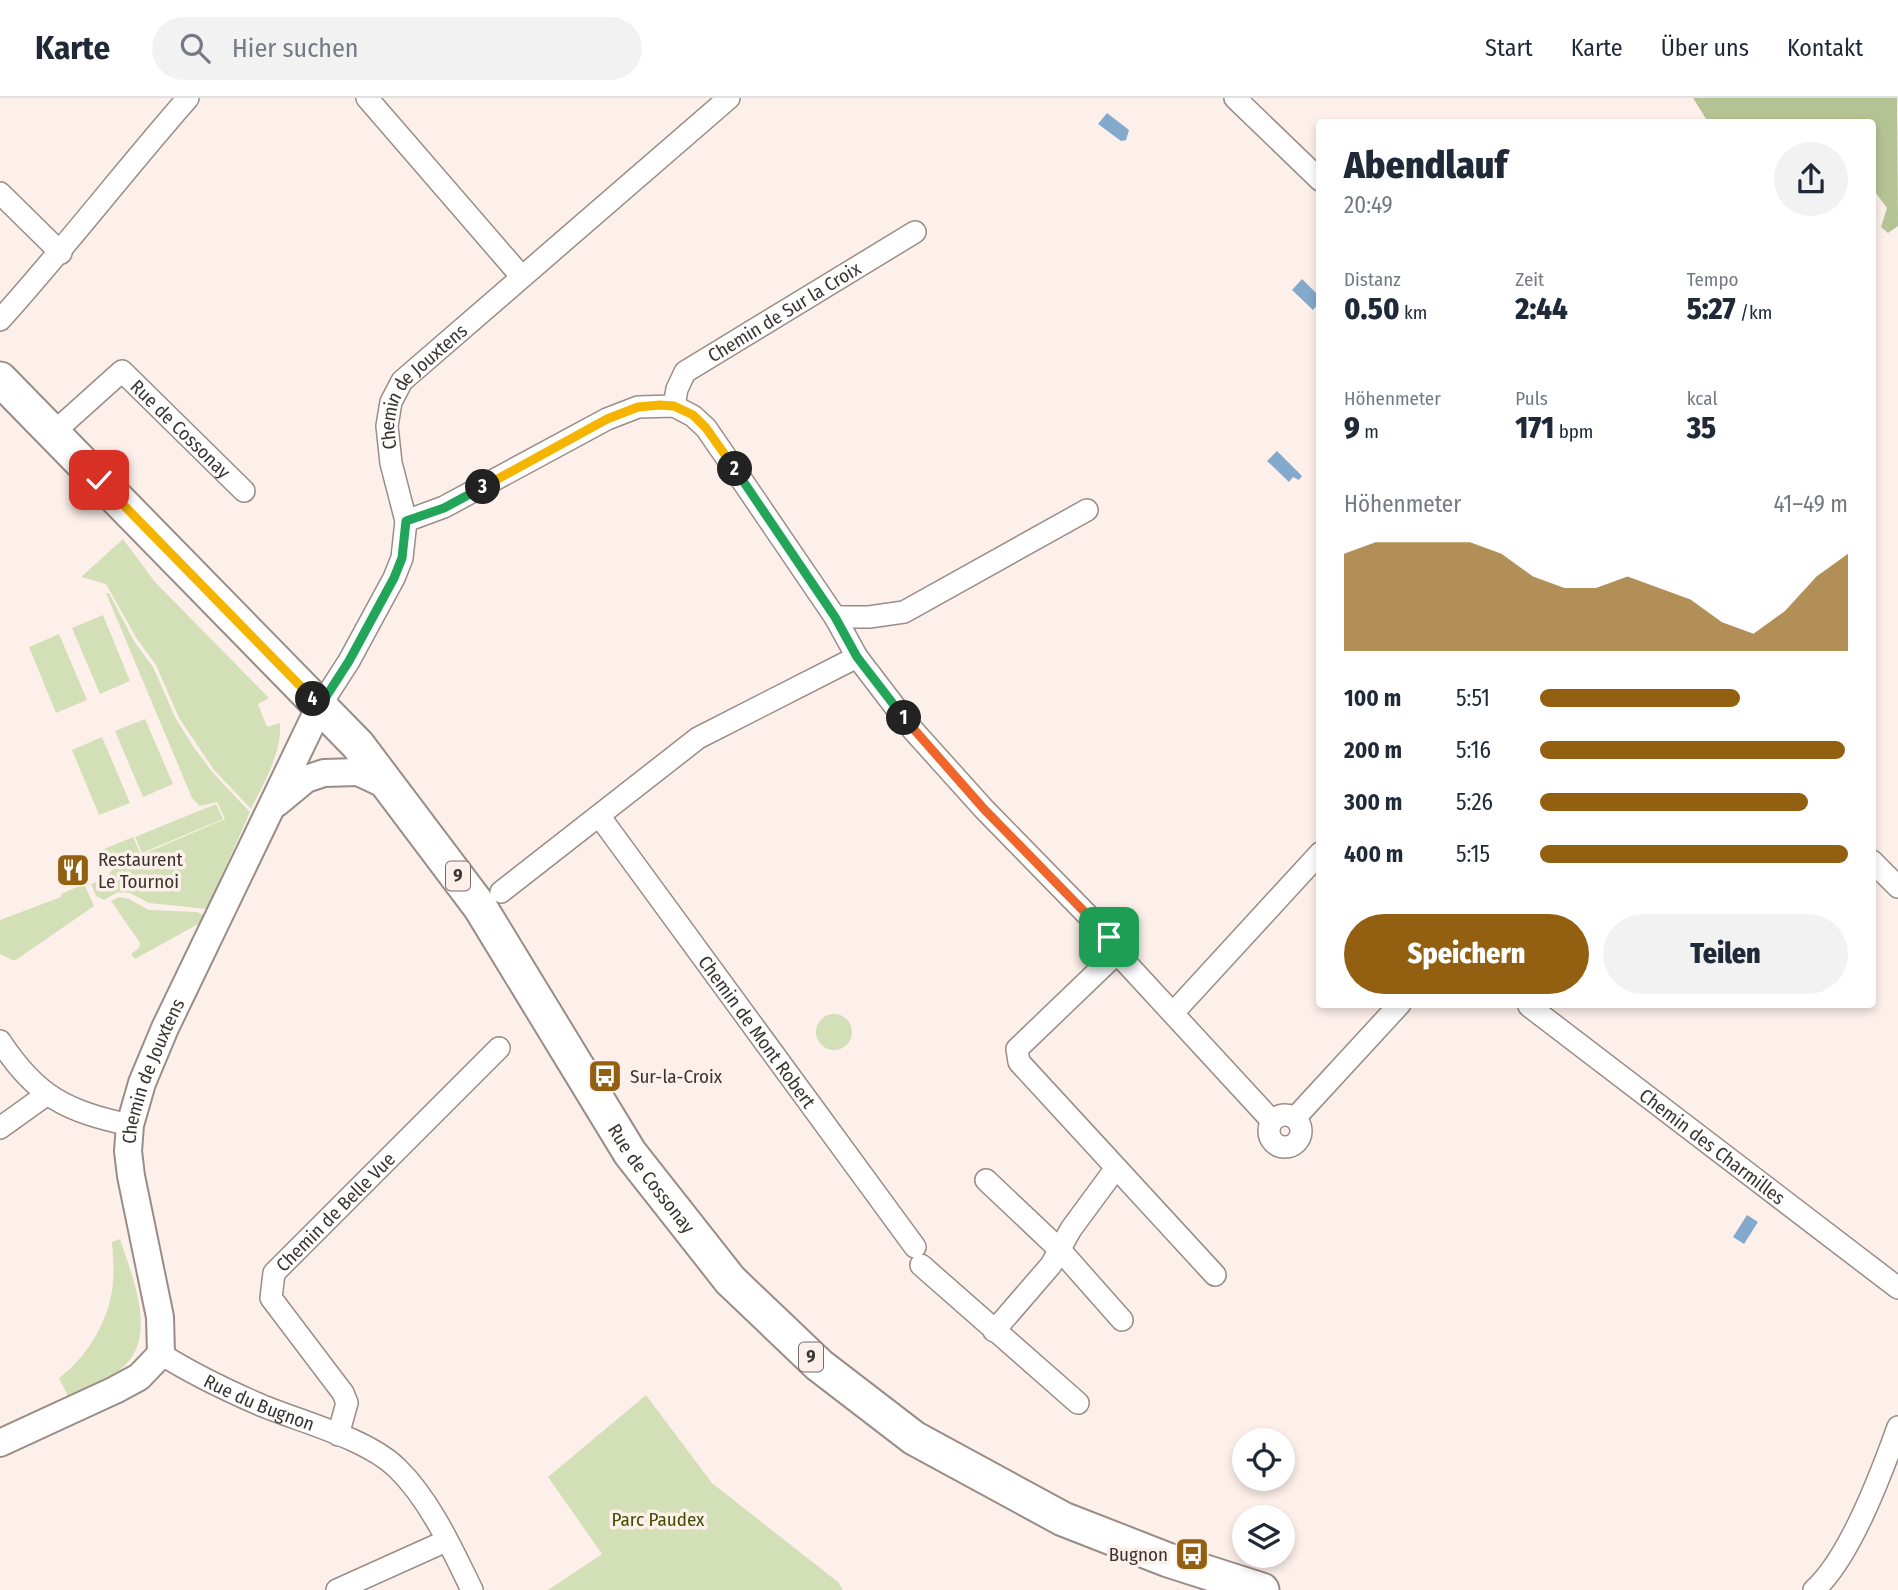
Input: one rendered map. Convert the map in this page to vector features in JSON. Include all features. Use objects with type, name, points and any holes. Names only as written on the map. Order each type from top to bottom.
[{"type":"main road","name":"Rue de Cossonay","points":[[0,379],[358,745],[480,907],[641,1168],[730,1280],[819,1365],[914,1438],[1063,1520],[1168,1560],[1262,1590]]},
{"type":"street","points":[[0,320],[61,253],[129,165],[188,98]]},
{"type":"street","points":[[366,98],[521,276]]},
{"type":"street","name":"Chemin de Jouxtens","points":[[161,1354],[160,1317],[131,1177],[128,1151],[130,1125],[142,1083],[165,1028],[320,706],[349,661],[402,558],[406,521],[391,463],[387,426],[391,402],[402,381],[729,98]]},
{"type":"street","points":[[1235,98],[1316,176]]},
{"type":"street","points":[[0,193],[61,253]]},
{"type":"street","name":"Chemin de Sur la Croix","points":[[674,406],[677,389],[685,372],[915,232]]},
{"type":"street","name":"Rue de Cossonay","points":[[52,433],[122,371],[244,491]]},
{"type":"street","points":[[406,521],[444,508],[607,419],[638,407],[674,406],[693,415],[706,428],[835,617],[857,657],[912,729],[984,809],[1109,937],[1116,953],[1272,1121]]},
{"type":"street","points":[[835,617],[869,617],[904,612],[1087,510]]},
{"type":"street","points":[[500,892],[600,817],[698,738],[857,657]]},
{"type":"street","name":"Chemin de Jouxtens","points":[[273,806],[306,779],[324,773],[358,772],[390,787]]},
{"type":"street","name":"Chemin de Mont Robert","points":[[600,817],[918,1256],[993,1331]]},
{"type":"street","points":[[1173,1013],[1316,857]]},
{"type":"street","points":[[1876,865],[1898,887]]},
{"type":"street","points":[[1116,953],[1017,1049],[1016,1054],[1019,1062],[1214,1275]]},
{"type":"street","points":[[1295,1118],[1396,1008]]},
{"type":"street","name":"Chemin des Charmilles","points":[[1531,1008],[1898,1287]]},
{"type":"street","points":[[0,1041],[46,1095],[68,1109],[130,1125]]},
{"type":"street","name":"Chemin de Belle Vue","points":[[338,1434],[347,1403],[344,1393],[271,1298],[274,1273],[499,1048]]},
{"type":"street","points":[[0,1128],[46,1095]]},
{"type":"street","points":[[1286,1114],[1295,1118],[1301,1126],[1301,1136],[1295,1144],[1280,1146],[1272,1140],[1269,1130],[1272,1121],[1286,1114]]},
{"type":"street","points":[[1078,1404],[993,1331],[1051,1265],[1071,1229],[1116,1168]]},
{"type":"street","points":[[986,1180],[1060,1250],[1122,1320]]},
{"type":"street","points":[[0,1443],[139,1377],[161,1354]]},
{"type":"street","name":"Rue du Bugnon","points":[[161,1354],[256,1403],[356,1441],[396,1466],[420,1496],[472,1590]]},
{"type":"street","points":[[1814,1590],[1823,1582],[1841,1555],[1877,1483],[1893,1462],[1898,1427]]},
{"type":"street","points":[[337,1590],[446,1541]]},
{"type":"green space","points":[[1693,98],[1897,98],[1898,226],[1888,233],[1881,227],[1887,208],[1876,193],[1876,119],[1706,119]]},
{"type":"green space","points":[[123,539],[155,582],[269,698],[258,704],[267,727],[280,723],[280,734],[271,767],[251,809],[214,770],[179,718],[156,665],[137,639],[106,584],[81,577]]},
{"type":"green space","points":[[106,593],[109,593],[134,641],[153,667],[176,719],[193,746],[213,773],[250,812],[207,909],[149,903],[130,893],[118,892],[104,900],[96,896],[91,884],[107,878],[113,868],[109,860],[104,863],[100,852],[102,850],[133,837],[141,855],[225,819],[217,802],[200,806],[192,798]]},
{"type":"green space","points":[[103,615],[130,681],[100,694],[72,628]]},
{"type":"green space","points":[[59,634],[87,700],[56,713],[29,647]]},
{"type":"green space","points":[[145,719],[173,784],[143,797],[115,731]]},
{"type":"green space","points":[[102,737],[130,803],[99,815],[72,750]]},
{"type":"green space","points":[[216,804],[223,819],[142,853],[135,837]]},
{"type":"green space","points":[[84,884],[94,906],[16,960],[0,954],[0,920],[61,897],[61,894]]},
{"type":"green space","points":[[119,897],[129,899],[149,910],[197,912],[204,915],[200,923],[135,959],[131,954],[139,948],[140,943],[111,901]]},
{"type":"green space","points":[[834,1014],[847,1019],[852,1032],[847,1045],[834,1050],[821,1045],[816,1032],[821,1019]]},
{"type":"green space","points":[[120,1239],[136,1288],[141,1324],[139,1340],[133,1355],[116,1373],[68,1396],[59,1378],[88,1348],[103,1322],[113,1281],[112,1242]]},
{"type":"green space","name":"Parc Paudex","points":[[646,1395],[712,1483],[838,1582],[843,1590],[548,1590],[602,1554],[548,1477]]},
{"type":"water","points":[[1107,113],[1129,130],[1126,140],[1121,141],[1098,124]]},
{"type":"water","points":[[1302,279],[1316,293],[1316,306],[1313,310],[1292,290]]},
{"type":"water","points":[[1277,451],[1302,476],[1299,480],[1293,477],[1289,482],[1267,461]]},
{"type":"water","points":[[1747,1215],[1758,1222],[1744,1244],[1733,1237]]},
{"type":"place","name":"Restaurent Le Tournoi","points":[[73,870]]},
{"type":"place","name":"Sur-la-Croix","points":[[605,1076]]},
{"type":"place","name":"Bugnon","points":[[1192,1554]]},
{"type":"route","points":[[99,480],[320,706],[349,661],[394,578],[402,558],[406,521],[444,508],[607,419],[638,407],[674,406],[693,415],[706,428],[835,617],[857,657],[912,729],[984,809],[1109,937]]}]
